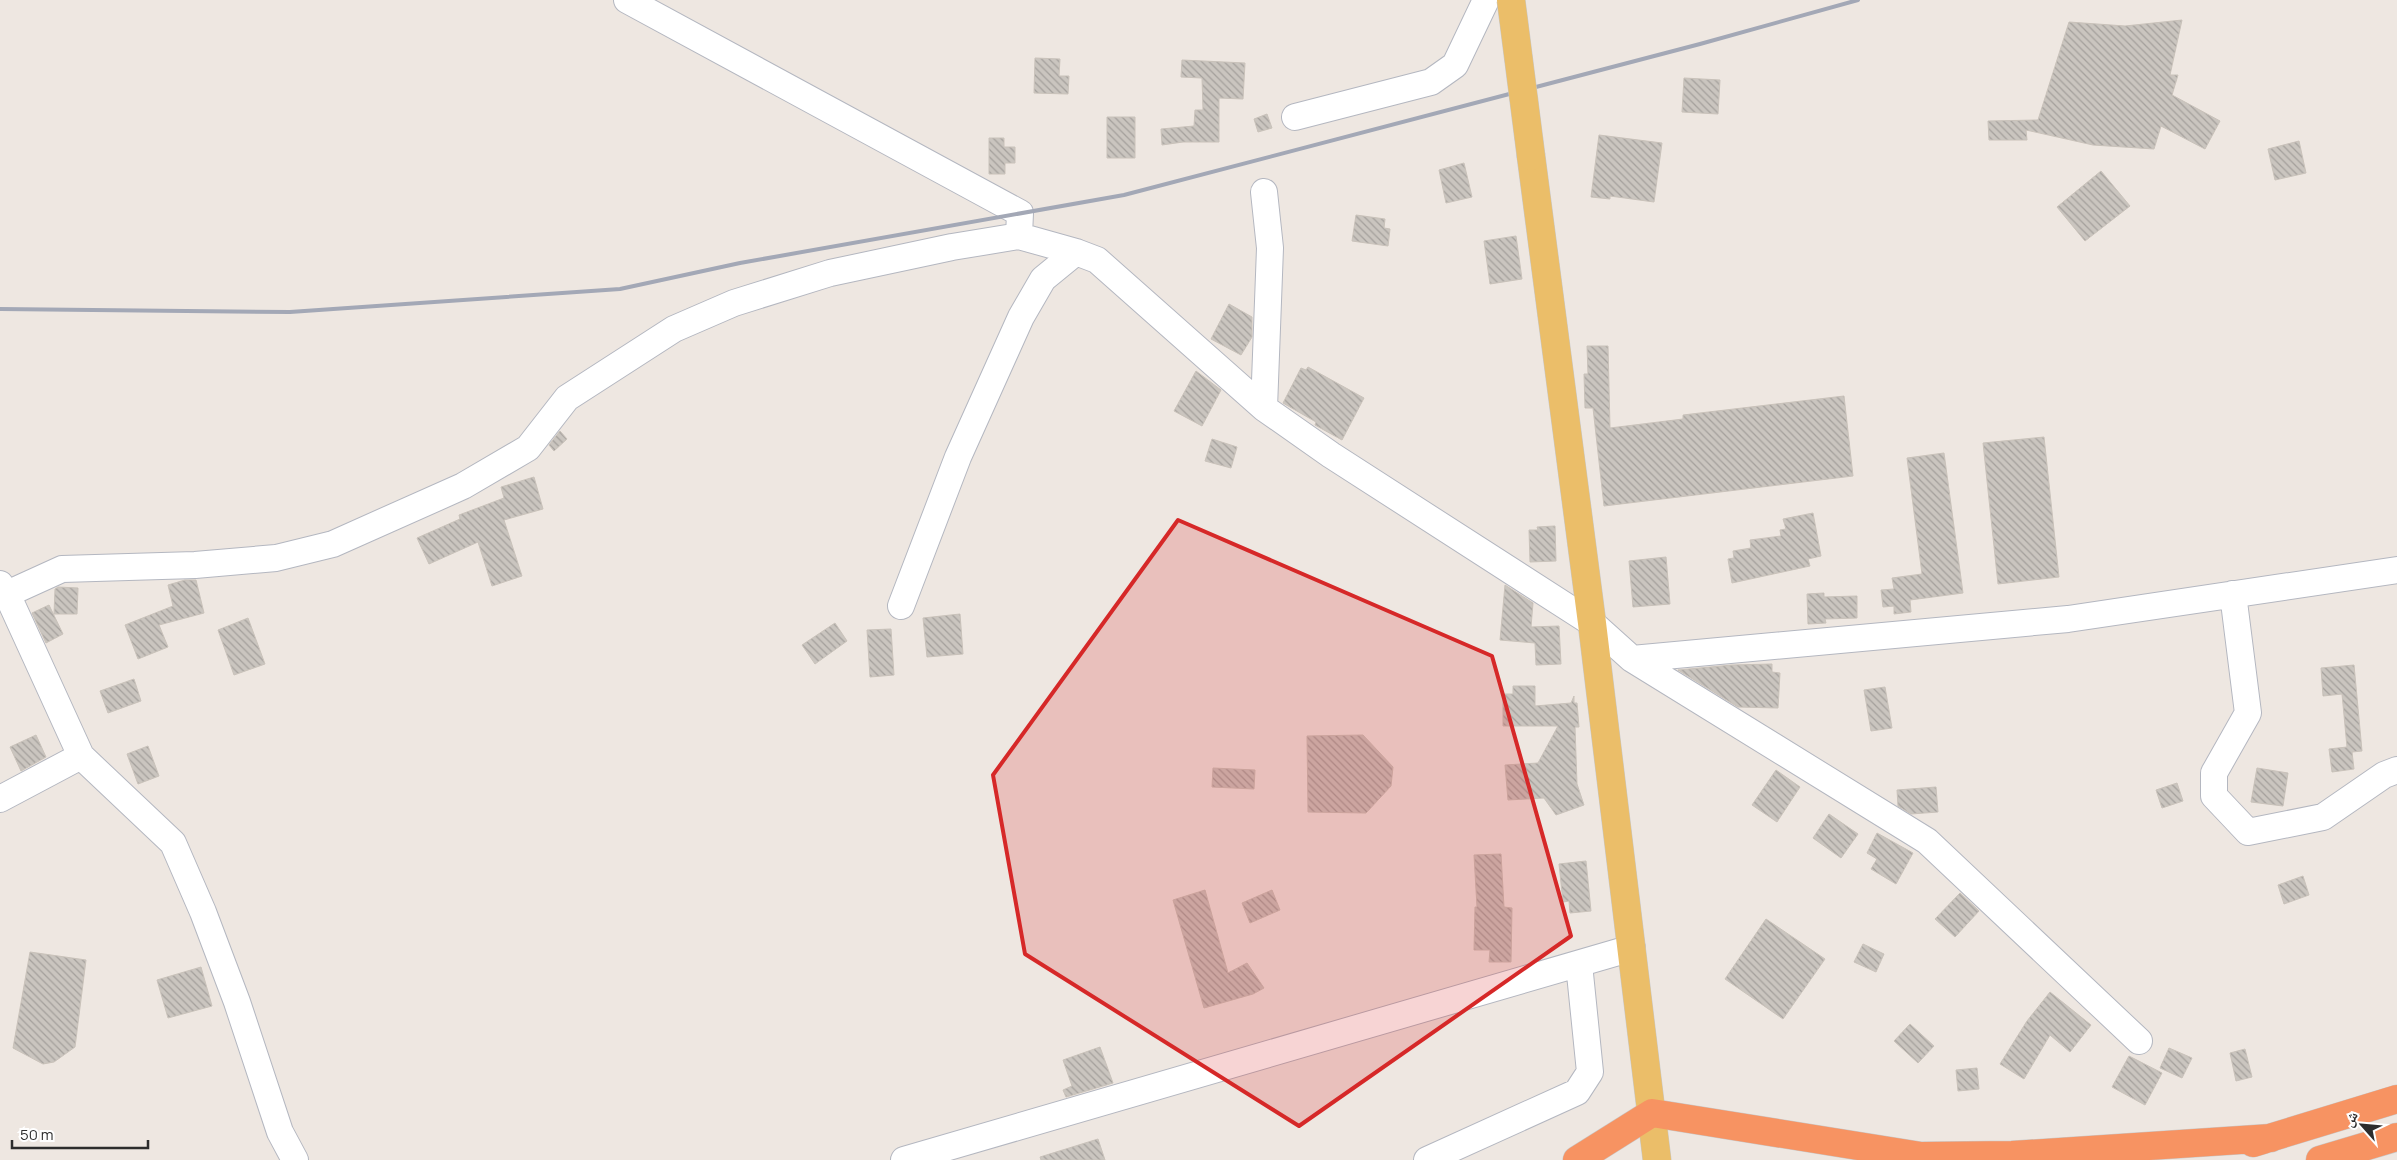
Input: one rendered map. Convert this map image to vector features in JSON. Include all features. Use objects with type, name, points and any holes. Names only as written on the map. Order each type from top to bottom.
[{"type":"highway","points":[[2196,1160],[2397,1098]]},
{"type":"highway","points":[[1577,1160],[1652,1113],[1921,1156],[2012,1155],[2270,1138]]},
{"type":"highway","points":[[2338,1158],[2397,1137]]},
{"type":"main road","points":[[1511,0],[1592,623],[1657,1160]]},
{"type":"street","points":[[627,0],[1020,213],[1019,236]]},
{"type":"street","points":[[1295,117],[1431,82],[1455,65],[1486,0]]},
{"type":"street","points":[[1264,192],[1270,248],[1264,408]]},
{"type":"street","points":[[295,1160],[280,1132],[237,1002],[203,912],[173,843],[81,756],[3,589],[62,569],[195,565],[276,558],[333,544],[463,486],[528,448],[567,398],[674,329],[734,303],[830,274],[952,247],[1019,236],[1097,260],[1264,408],[1330,455],[1592,623],[1632,659],[1927,841],[2139,1041]]},
{"type":"street","points":[[901,606],[958,457],[1021,317],[1042,279],[1076,252]]},
{"type":"street","points":[[1632,659],[2068,619],[2397,570]]},
{"type":"street","points":[[2233,594],[2248,713],[2214,772],[2214,796],[2248,832],[2323,817],[2384,774],[2397,770]]},
{"type":"street","points":[[0,799],[81,756]]},
{"type":"street","points":[[904,1160],[1632,948]]},
{"type":"street","points":[[1427,1160],[1577,1092],[1590,1072],[1579,964]]},
{"type":"highlighted area","points":[[1178,520],[1492,656],[1571,936],[1299,1126],[1025,954],[993,775]]},
{"type":"building","points":[[2182,20],[2170,75],[2178,75],[2172,95],[2220,121],[2205,149],[2161,126],[2154,149],[2093,145],[2026,130],[2027,140],[1989,140],[1988,121],[2038,120],[2069,22],[2125,26]]},
{"type":"building","points":[[1035,58],[1060,59],[1059,76],[1069,76],[1068,94],[1034,93]]},
{"type":"building","points":[[1182,60],[1245,63],[1243,99],[1219,98],[1219,142],[1183,142],[1162,145],[1161,129],[1194,126],[1195,110],[1203,110],[1202,78],[1181,77]]},
{"type":"building","points":[[1684,78],[1720,80],[1718,114],[1682,112]]},
{"type":"building","points":[[1267,114],[1272,128],[1258,132],[1254,119]]},
{"type":"building","points":[[1107,117],[1135,117],[1135,158],[1107,158]]},
{"type":"building","points":[[1599,135],[1662,143],[1654,202],[1610,196],[1610,199],[1591,197]]},
{"type":"building","points":[[989,138],[1004,138],[1004,147],[1015,147],[1015,163],[1005,163],[1005,174],[989,174]]},
{"type":"building","points":[[2299,141],[2306,173],[2275,180],[2268,149]]},
{"type":"building","points":[[1464,163],[1472,197],[1446,203],[1439,170]]},
{"type":"building","points":[[2101,171],[2130,206],[2085,241],[2057,207]]},
{"type":"building","points":[[1356,215],[1385,219],[1384,228],[1390,229],[1388,246],[1352,241]]},
{"type":"building","points":[[1516,236],[1522,279],[1490,284],[1484,241]]},
{"type":"building","points":[[1229,304],[1252,317],[1252,337],[1241,355],[1211,339]]},
{"type":"building","points":[[1587,346],[1608,346],[1610,428],[1683,419],[1683,415],[1844,396],[1853,476],[1604,506],[1593,408],[1585,408],[1584,374],[1588,374]]},
{"type":"building","points":[[1308,367],[1364,398],[1342,440],[1315,425],[1316,422],[1283,403],[1301,368],[1306,370]]},
{"type":"building","points":[[1196,371],[1221,390],[1202,426],[1174,411]]},
{"type":"building","points":[[560,431],[567,439],[554,451],[549,445]]},
{"type":"building","points":[[2044,437],[2059,577],[1998,584],[1983,443]]},
{"type":"building","points":[[1212,439],[1237,447],[1231,468],[1205,461]]},
{"type":"building","points":[[1944,453],[1963,593],[1910,600],[1911,612],[1894,614],[1894,606],[1883,607],[1881,590],[1894,589],[1892,578],[1922,574],[1907,458]]},
{"type":"building","points":[[534,477],[543,509],[504,520],[522,576],[492,586],[478,542],[429,564],[417,538],[460,519],[459,515],[504,498],[501,487]]},
{"type":"building","points":[[1813,513],[1821,556],[1808,559],[1810,566],[1732,583],[1728,559],[1734,558],[1733,551],[1751,548],[1750,540],[1781,536],[1780,530],[1786,529],[1783,519]]},
{"type":"building","points":[[1555,526],[1556,561],[1530,562],[1529,530],[1538,530],[1537,527]]},
{"type":"building","points":[[1666,557],[1670,604],[1633,607],[1629,561]]},
{"type":"building","points":[[185,580],[196,580],[204,613],[159,625],[168,647],[138,659],[125,625],[173,606],[168,585]]},
{"type":"building","points":[[1505,585],[1533,603],[1531,627],[1559,626],[1561,664],[1536,665],[1535,643],[1500,640]]},
{"type":"building","points":[[58,587],[78,588],[77,614],[54,614],[55,589]]},
{"type":"building","points":[[1824,593],[1824,597],[1857,596],[1857,618],[1825,619],[1826,623],[1808,624],[1807,594]]},
{"type":"building","points":[[49,605],[63,634],[46,643],[32,613]]},
{"type":"building","points":[[960,614],[963,654],[927,657],[923,618]]},
{"type":"building","points":[[248,618],[265,664],[234,675],[218,630]]},
{"type":"building","points":[[835,623],[847,641],[815,664],[802,645]]},
{"type":"building","points":[[891,629],[894,675],[870,677],[867,630]]},
{"type":"building","points":[[1772,664],[1772,672],[1780,673],[1778,708],[1738,707],[1678,670],[1732,665]]},
{"type":"building","points":[[2354,665],[2362,751],[2352,752],[2354,769],[2332,772],[2329,749],[2347,747],[2342,694],[2323,696],[2321,668]]},
{"type":"building","points":[[134,679],[141,701],[108,713],[100,691]]},
{"type":"building","points":[[1513,686],[1535,686],[1535,706],[1571,703],[1574,696],[1574,703],[1577,703],[1579,727],[1575,727],[1577,784],[1584,805],[1556,815],[1544,798],[1508,800],[1505,765],[1538,763],[1558,726],[1503,726],[1503,694],[1513,694]]},
{"type":"building","points":[[1885,687],[1892,728],[1871,731],[1864,690]]},
{"type":"building","points":[[36,735],[46,757],[21,771],[10,747]]},
{"type":"building","points":[[1363,735],[1393,767],[1391,786],[1366,813],[1308,812],[1307,736]]},
{"type":"building","points":[[148,746],[159,776],[138,784],[127,754]]},
{"type":"building","points":[[1213,768],[1255,770],[1254,789],[1212,787]]},
{"type":"building","points":[[2257,768],[2288,773],[2283,806],[2251,802]]},
{"type":"building","points":[[1776,770],[1800,787],[1777,822],[1752,805]]},
{"type":"building","points":[[2177,783],[2183,801],[2162,808],[2156,790]]},
{"type":"building","points":[[1936,787],[1938,812],[1911,814],[1898,806],[1897,790]]},
{"type":"building","points":[[1829,814],[1858,834],[1841,858],[1813,838]]},
{"type":"building","points":[[1877,833],[1913,853],[1896,884],[1871,869],[1877,859],[1867,853]]},
{"type":"building","points":[[1501,854],[1504,907],[1512,908],[1511,962],[1489,962],[1490,950],[1474,950],[1475,907],[1477,907],[1474,855]]},
{"type":"building","points":[[1586,861],[1591,911],[1570,913],[1569,901],[1563,902],[1559,864]]},
{"type":"building","points":[[2303,876],[2309,895],[2284,904],[2278,885]]},
{"type":"building","points":[[1205,890],[1228,973],[1247,963],[1264,988],[1253,994],[1204,1008],[1173,900]]},
{"type":"building","points":[[1272,890],[1280,910],[1250,923],[1242,903]]},
{"type":"building","points":[[1960,893],[1979,911],[1955,937],[1935,919]]},
{"type":"building","points":[[1766,919],[1825,959],[1783,1019],[1725,979]]},
{"type":"building","points":[[1863,944],[1884,954],[1876,972],[1854,962]]},
{"type":"building","points":[[30,952],[86,960],[75,1047],[54,1062],[43,1064],[13,1048]]},
{"type":"building","points":[[201,967],[212,1006],[168,1018],[157,980]]},
{"type":"building","points":[[2050,992],[2091,1025],[2070,1052],[2050,1035],[2024,1079],[2000,1064],[2027,1021]]},
{"type":"building","points":[[1910,1024],[1934,1046],[1918,1063],[1894,1041]]},
{"type":"building","points":[[1100,1047],[1113,1083],[1066,1097],[1063,1090],[1072,1086],[1063,1060]]},
{"type":"building","points":[[2169,1048],[2192,1058],[2182,1078],[2160,1068]]},
{"type":"building","points":[[2245,1049],[2252,1077],[2236,1081],[2230,1053]]},
{"type":"building","points":[[2129,1056],[2162,1073],[2145,1105],[2112,1087]]},
{"type":"building","points":[[1977,1068],[1979,1089],[1958,1091],[1956,1070]]},
{"type":"building","points":[[1098,1139],[1105,1160],[1041,1160],[1040,1157]]},
{"type":"railway","points":[[0,309],[290,312],[620,289],[740,263],[1124,195],[1700,44],[1858,0]]}]
